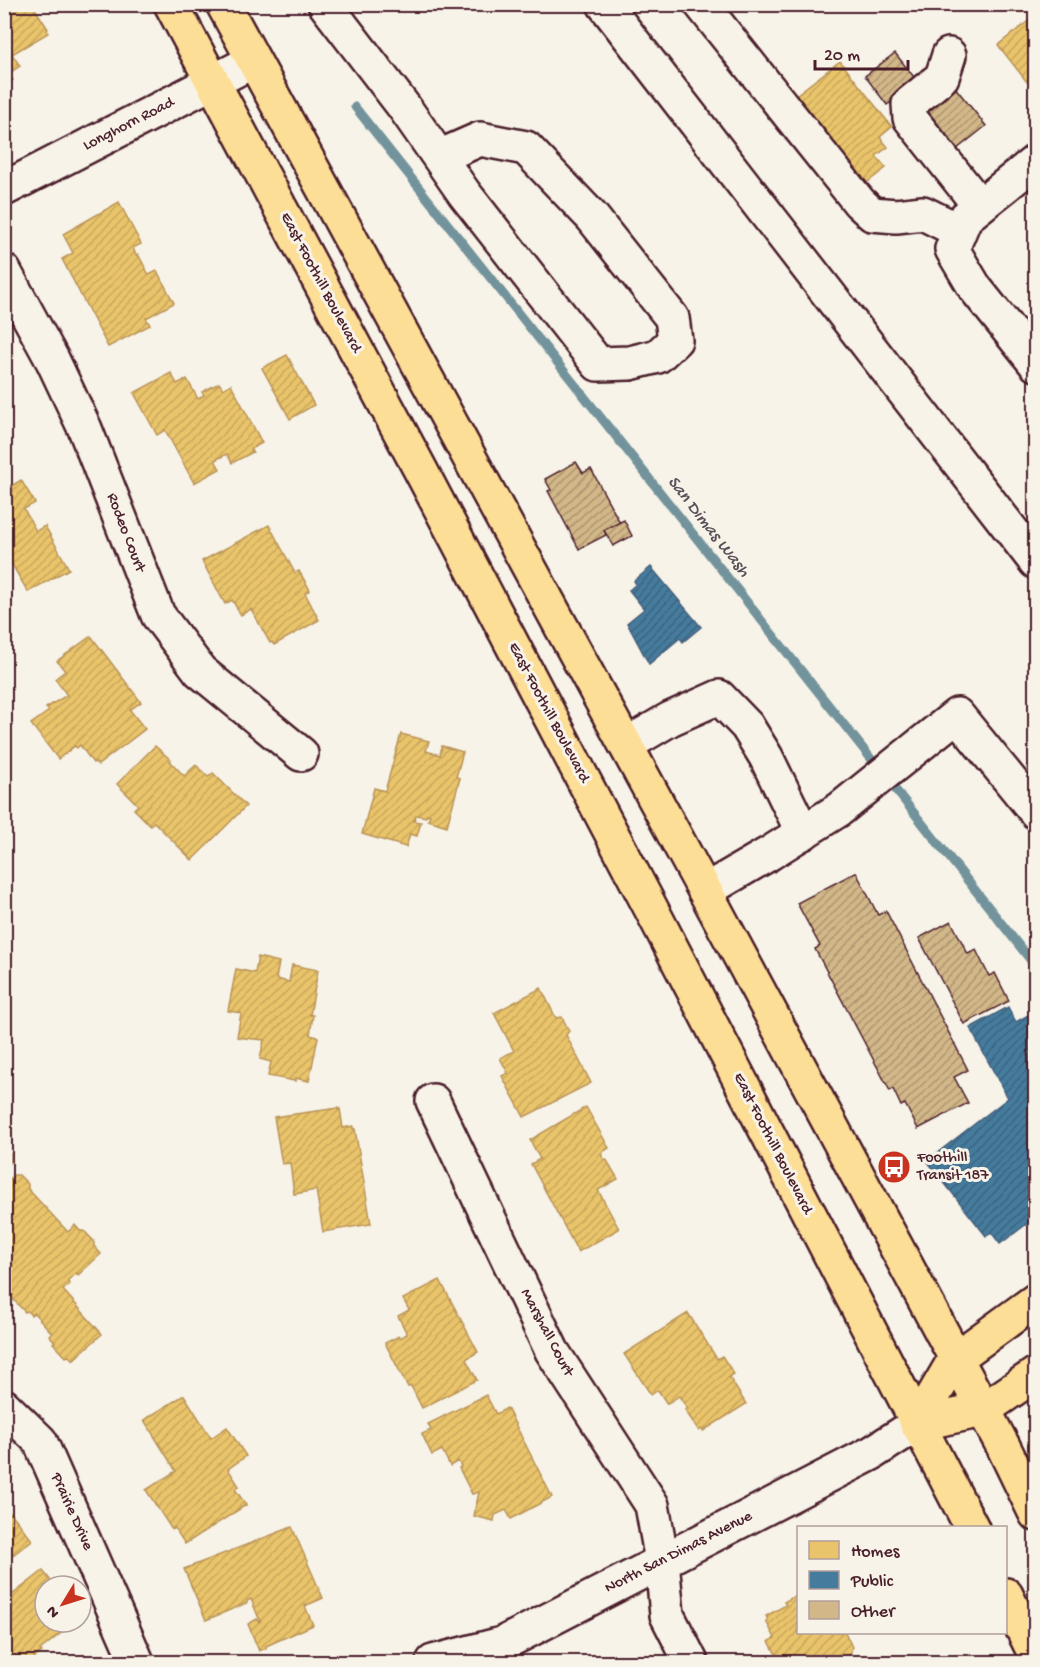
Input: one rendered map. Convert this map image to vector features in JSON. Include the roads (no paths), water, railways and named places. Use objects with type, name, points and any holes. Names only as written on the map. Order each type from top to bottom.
[{"type":"main road","name":"East Foothill Boulevard","points":[[171,4],[656,918],[971,1526]]},
{"type":"main road","points":[[223,4],[705,891],[983,1410],[1035,1514]]},
{"type":"main road","name":"North San Dimas Avenue","points":[[917,1424],[955,1359],[1035,1300]]},
{"type":"main road","name":"North San Dimas Avenue","points":[[917,1424],[983,1410],[1035,1374]]},
{"type":"main road","points":[[1007,1599],[1035,1656]]},
{"type":"street","points":[[325,4],[404,107],[464,193],[598,364],[630,363],[658,356],[675,340],[672,318],[592,217],[526,148],[480,139],[439,157]]},
{"type":"street","points":[[603,4],[1035,562]]},
{"type":"street","points":[[701,4],[859,202],[872,214],[896,216],[923,213],[955,240],[975,288],[1035,364]]},
{"type":"street","points":[[949,56],[942,77],[909,104],[910,118],[980,205]]},
{"type":"street","name":"Longhorn Road","points":[[4,189],[253,62]]},
{"type":"street","points":[[955,240],[965,218],[1035,160]]},
{"type":"street","name":"Rodeo Court","points":[[4,271],[53,361],[85,429],[158,615],[200,671],[301,754]]},
{"type":"street","points":[[626,745],[670,719],[719,696],[747,726],[766,757],[803,833]]},
{"type":"street","points":[[705,891],[840,809],[957,715],[1035,812]]},
{"type":"street","name":"Marshall Court","points":[[434,1101],[552,1351],[652,1505],[662,1561],[667,1615],[691,1662]]},
{"type":"street","name":"Prairie Drive","points":[[4,1406],[40,1441],[137,1662]]},
{"type":"street","name":"North San Dimas Avenue","points":[[433,1662],[502,1644],[872,1454],[917,1424]]},
{"type":"waterway","name":"San Dimas Wash","points":[[355,107],[1036,967]]},
{"type":"place","name":"Foothill Transit 187","points":[[894,1167]]}]
